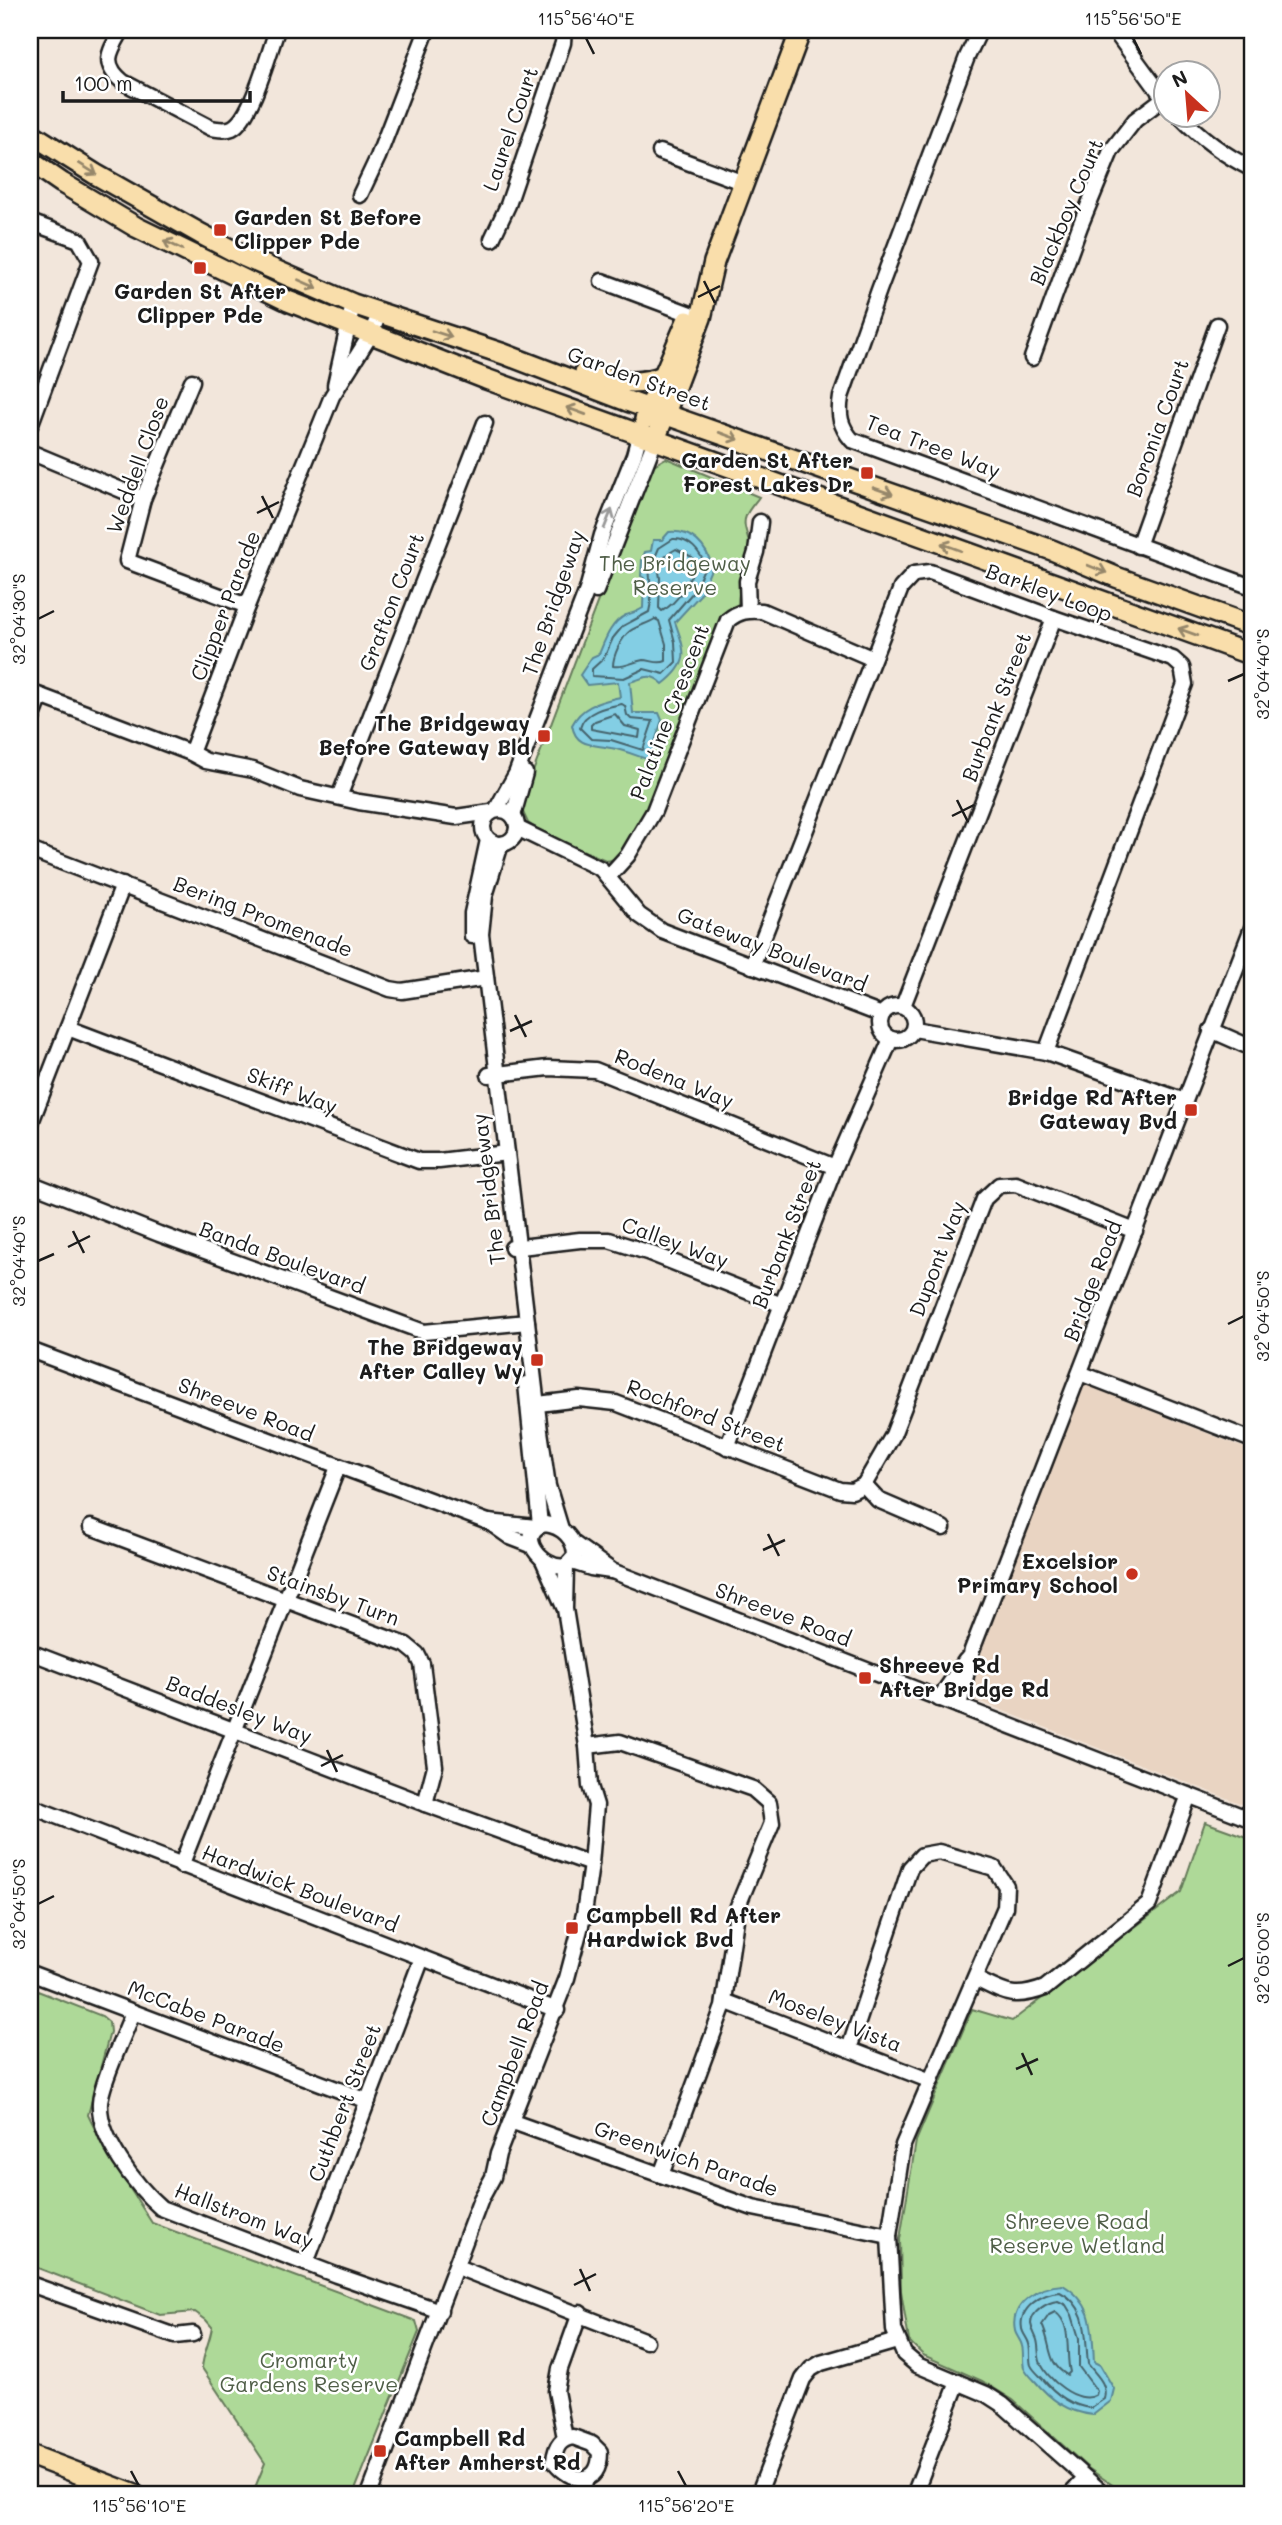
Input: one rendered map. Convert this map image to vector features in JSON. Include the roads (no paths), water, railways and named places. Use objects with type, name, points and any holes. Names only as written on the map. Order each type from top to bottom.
[{"type":"main road","points":[[657,411],[663,376],[695,315],[800,33]]},
{"type":"main road","name":"Garden Street","points":[[30,133],[94,174],[201,234],[245,257],[353,304],[504,354],[1052,551],[1252,626]]},
{"type":"main road","points":[[30,161],[136,227],[288,301],[450,366],[1252,655]]},
{"type":"main road","points":[[657,411],[685,362],[695,315]]},
{"type":"main road","points":[[504,354],[514,351],[530,352],[616,382],[639,383],[663,376]]},
{"type":"main road","points":[[685,362],[687,366],[683,394],[695,424]]},
{"type":"main road","name":"The Bridgeway","points":[[648,436],[657,411]]},
{"type":"main road","points":[[30,2455],[135,2495]]},
{"type":"street","points":[[122,30],[108,62],[112,73],[123,82],[211,128],[221,130],[230,129],[245,115],[277,30]]},
{"type":"street","points":[[360,195],[427,30]]},
{"type":"street","name":"Laurel Court","points":[[492,239],[508,205],[563,43],[564,30]]},
{"type":"street","points":[[779,30],[800,33]]},
{"type":"street","name":"Tea Tree Way","points":[[980,30],[967,57],[841,397],[841,422],[852,440],[1252,587]]},
{"type":"street","points":[[1114,30],[1152,82]]},
{"type":"street","name":"Blackboy Court","points":[[1032,358],[1080,226],[1111,151],[1135,120],[1152,109]]},
{"type":"street","points":[[1195,130],[1237,162],[1252,169]]},
{"type":"street","points":[[660,152],[744,183]]},
{"type":"street","points":[[30,222],[79,240],[91,261],[37,386],[30,426]]},
{"type":"street","points":[[602,281],[695,315]]},
{"type":"street","name":"Clipper Parade","points":[[191,753],[332,396],[353,304]]},
{"type":"street","name":"Clipper Parade","points":[[332,396],[371,334],[379,314]]},
{"type":"street","name":"Boronia Court","points":[[1138,546],[1217,324]]},
{"type":"street","name":"Weddell Close","points":[[192,381],[143,499],[127,561],[247,607]]},
{"type":"street","name":"Grafton Court","points":[[339,797],[485,423]]},
{"type":"street","name":"The Bridgeway","points":[[495,840],[483,821],[493,811],[516,774],[587,590],[602,535],[634,455],[648,436]]},
{"type":"street","name":"The Bridgeway","points":[[561,1530],[548,1486],[522,1323],[482,979],[481,921],[495,840],[515,822],[520,785],[648,436]]},
{"type":"street","points":[[30,452],[143,499]]},
{"type":"street","points":[[760,522],[756,552],[747,581],[748,610],[762,611],[871,658]]},
{"type":"street","name":"Barkley Loop","points":[[752,966],[901,587],[914,574],[930,572],[1173,659],[1181,667],[1185,684],[1046,1052]]},
{"type":"street","name":"Palatine Crescent","points":[[608,877],[628,855],[654,811],[728,620],[748,610]]},
{"type":"street","name":"Burbank Street","points":[[903,1006],[1054,618]]},
{"type":"street","points":[[30,724],[35,694]]},
{"type":"street","name":"Gateway Boulevard","points":[[35,694],[206,761],[253,770],[300,789],[359,802],[456,817],[493,811]]},
{"type":"street","points":[[493,811],[505,811],[515,822]]},
{"type":"street","name":"Gateway Boulevard","points":[[456,817],[495,840],[551,846]]},
{"type":"street","name":"Gateway Boulevard","points":[[515,822],[551,846],[585,860],[608,877],[639,915],[662,931],[882,1015]]},
{"type":"street","name":"Bering Promenade","points":[[30,850],[390,989],[402,991],[482,979]]},
{"type":"street","points":[[30,1125],[123,885]]},
{"type":"street","name":"Bridge Road","points":[[959,1706],[972,1650],[1252,928]]},
{"type":"street","points":[[903,1006],[913,1014],[914,1029],[906,1038],[891,1039],[882,1031],[882,1015],[890,1007],[903,1006]]},
{"type":"street","name":"Skiff Way","points":[[68,1028],[419,1161],[502,1154]]},
{"type":"street","points":[[914,1029],[1046,1052],[1185,1101]]},
{"type":"street","points":[[1211,1030],[1252,1048]]},
{"type":"street","name":"Burbank Street","points":[[727,1447],[835,1167],[891,1039]]},
{"type":"street","name":"Rodena Way","points":[[493,1074],[548,1068],[595,1070],[835,1167]]},
{"type":"street","name":"Banda Boulevard","points":[[30,1183],[424,1332],[522,1323]]},
{"type":"street","name":"Dupont Way","points":[[864,1485],[893,1435],[984,1199],[999,1185],[1016,1184],[1135,1231]]},
{"type":"street","name":"Calley Way","points":[[514,1248],[579,1240],[609,1240],[647,1252],[782,1305]]},
{"type":"street","name":"Shreeve Road","points":[[30,1350],[488,1521],[550,1525],[561,1530],[573,1543],[612,1571],[1252,1820]]},
{"type":"street","points":[[1080,1373],[1252,1440]]},
{"type":"street","name":"Rochford Street","points":[[533,1404],[579,1399],[616,1403],[840,1490],[852,1491],[864,1485]]},
{"type":"street","name":"The Bridgeway","points":[[533,1404],[538,1526]]},
{"type":"street","points":[[181,1866],[338,1467]]},
{"type":"street","points":[[864,1485],[878,1500],[943,1528]]},
{"type":"street","name":"Shreeve Road","points":[[488,1521],[510,1537],[531,1545],[543,1560],[551,1565],[569,1564],[612,1571]]},
{"type":"street","points":[[531,1545],[530,1537],[538,1526]]},
{"type":"street","name":"Stainsby Turn","points":[[91,1527],[406,1645],[417,1654],[422,1664],[435,1766],[425,1804]]},
{"type":"street","points":[[569,1564],[575,1556],[573,1543]]},
{"type":"street","name":"Campbell Road","points":[[543,1560],[565,1609]]},
{"type":"street","name":"Campbell Road","points":[[369,2495],[481,2199],[494,2177],[498,2154],[557,2010],[582,1924],[596,1805],[590,1786],[587,1746],[565,1609],[569,1564]]},
{"type":"street","name":"Bridge Road","points":[[939,1699],[972,1650]]},
{"type":"street","name":"Baddesley Way","points":[[30,1653],[425,1804],[591,1864]]},
{"type":"street","points":[[587,1746],[620,1742],[754,1789],[769,1803],[772,1823],[738,1906],[724,2001],[661,2175]]},
{"type":"street","points":[[976,1979],[1004,1992],[1024,1996],[1045,1988],[1149,1904],[1189,1796]]},
{"type":"street","name":"Hardwick Boulevard","points":[[30,1806],[557,2010]]},
{"type":"street","points":[[849,2049],[910,1868],[922,1855],[939,1852],[995,1868],[1006,1886],[1005,1907],[904,2146],[889,2236],[894,2330],[904,2354],[917,2365],[986,2394],[1003,2405],[1104,2495]]},
{"type":"street","name":"Cuthbert Street","points":[[306,2263],[422,1958]]},
{"type":"street","name":"McCabe Parade","points":[[30,1973],[368,2101]]},
{"type":"street","name":"Moseley Vista","points":[[724,2001],[931,2081]]},
{"type":"street","name":"Hallstrom Way","points":[[133,2012],[100,2100],[100,2117],[123,2163],[144,2193],[161,2208],[440,2311]]},
{"type":"street","name":"Greenwich Parade","points":[[513,2122],[753,2208],[889,2236]]},
{"type":"street","points":[[457,2267],[646,2341]]},
{"type":"street","points":[[30,2284],[176,2336],[193,2334]]},
{"type":"street","points":[[565,2438],[556,2391],[560,2369],[580,2313]]},
{"type":"street","points":[[758,2495],[803,2379],[811,2368],[821,2362],[897,2341]]},
{"type":"street","points":[[914,2495],[958,2382]]},
{"type":"street","points":[[573,2437],[592,2444],[600,2452],[594,2474],[584,2478],[569,2476],[554,2461],[555,2448],[565,2438],[573,2437]]},
{"type":"street","points":[[584,2478],[585,2495]]},
{"type":"street","points":[[1070,2495],[1085,2479]]},
{"type":"water","points":[[669,532],[685,534],[697,541],[706,552],[712,567],[700,595],[675,622],[683,650],[682,663],[678,670],[663,684],[650,677],[630,682],[633,713],[659,713],[662,720],[649,760],[621,750],[587,744],[577,738],[572,725],[586,709],[620,697],[618,682],[587,685],[580,675],[592,657],[599,654],[616,622],[643,608],[642,560],[645,552],[651,551],[653,540],[662,540]]},
{"type":"water","points":[[1063,2285],[1073,2292],[1086,2309],[1092,2329],[1094,2362],[1100,2365],[1114,2389],[1111,2401],[1093,2415],[1067,2408],[1040,2387],[1024,2367],[1022,2346],[1015,2331],[1014,2321],[1021,2304],[1036,2293]]},
{"type":"place","name":"Garden St Before Clipper Pde","points":[[220,230]]},
{"type":"place","name":"Garden St After Clipper Pde","points":[[200,268]]},
{"type":"place","name":"Garden St After Forest Lakes Dr","points":[[867,473]]},
{"type":"place","name":"The Bridgeway Before Gateway Bld","points":[[544,736]]},
{"type":"place","name":"Bridge Rd After Gateway Bvd","points":[[1191,1110]]},
{"type":"place","name":"The Bridgeway After Calley Wy","points":[[537,1360]]},
{"type":"place","name":"Excelsior Primary School","points":[[1132,1574]]},
{"type":"place","name":"Shreeve Rd After Bridge Rd","points":[[865,1678]]},
{"type":"place","name":"Campbell Rd After Hardwick Bvd","points":[[572,1928]]},
{"type":"place","name":"Campbell Rd After Amherst Rd","points":[[380,2451]]},
{"type":"park label","name":"The Bridgeway Reserve","points":[[675,576]]},
{"type":"park label","name":"Shreeve Road Reserve Wetland","points":[[1077,2234]]},
{"type":"park label","name":"Cromarty Gardens Reserve","points":[[309,2373]]}]
